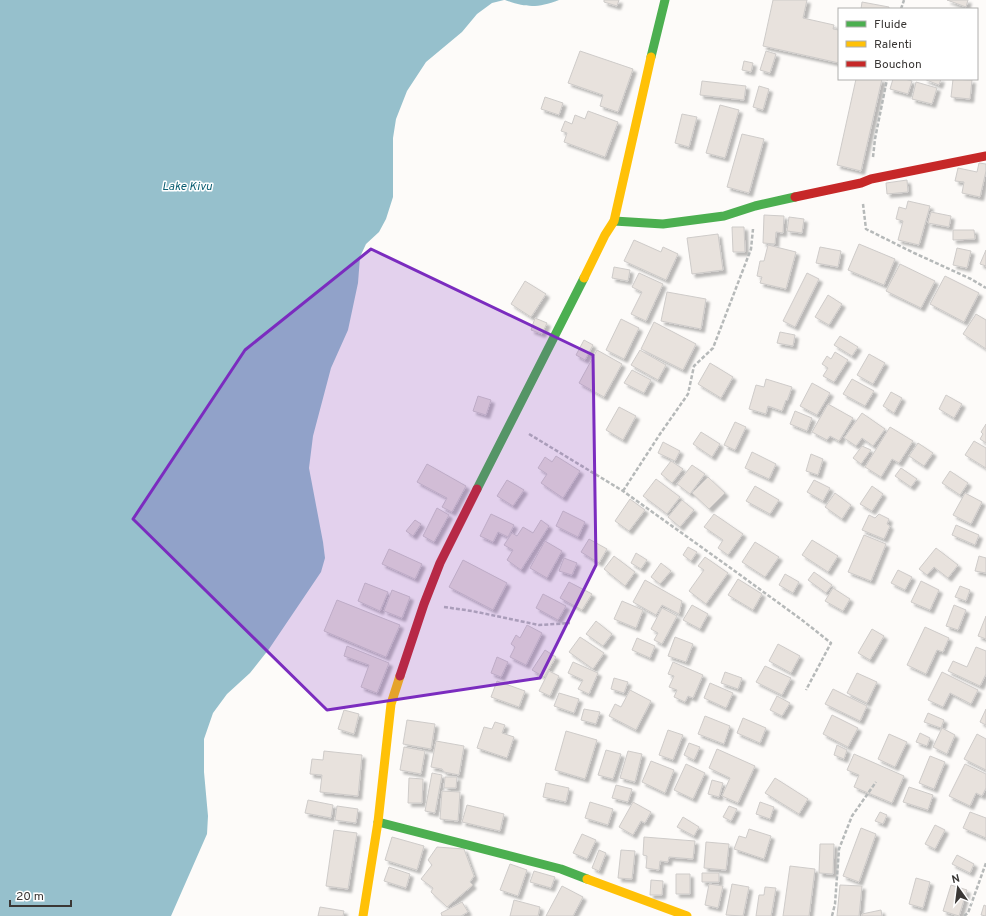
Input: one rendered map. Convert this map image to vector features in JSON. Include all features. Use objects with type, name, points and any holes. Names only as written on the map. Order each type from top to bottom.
[{"type":"street","points":[[363,916],[378,822],[391,704],[424,604],[440,563],[605,235],[614,221],[665,0]]},
{"type":"street","points":[[614,221],[663,224],[724,216],[755,206],[861,184],[871,179],[986,156]]},
{"type":"street","points":[[378,822],[561,869],[687,916]]},
{"type":"path","points":[[871,179],[875,139],[887,80]]},
{"type":"path","points":[[861,184],[866,229],[971,279],[986,288]]},
{"type":"path","points":[[623,491],[688,394],[694,366],[712,348],[751,250],[755,206]]},
{"type":"path","points":[[511,423],[623,491],[802,620],[831,643],[806,690]]},
{"type":"path","points":[[424,604],[472,611],[539,625],[570,624]]},
{"type":"path","points":[[832,916],[835,904],[839,849],[852,816],[876,782]]},
{"type":"path","points":[[964,916],[968,913],[986,864]]},
{"type":"highlighted area","points":[[371,249],[593,355],[596,565],[540,678],[327,710],[133,519],[245,350]]},
{"type":"water","name":"Lake Kivu","points":[[0,0],[504,0],[492,3],[477,14],[462,32],[426,62],[407,91],[396,119],[393,138],[393,197],[386,219],[379,232],[366,244],[360,257],[358,283],[348,330],[331,368],[313,436],[309,468],[325,558],[321,572],[269,649],[250,673],[227,694],[213,713],[204,739],[204,772],[208,816],[207,834],[171,916],[0,916]]},
{"type":"water","points":[[505,0],[559,0],[538,6],[526,6]]},
{"type":"building","points":[[604,0],[619,0],[617,6],[604,2]]},
{"type":"building","points":[[773,0],[807,0],[803,18],[834,25],[833,29],[838,30],[838,63],[763,46]]},
{"type":"building","points":[[947,0],[968,0],[966,7]]},
{"type":"building","points":[[862,2],[889,7],[889,8],[861,8]]},
{"type":"building","points":[[580,51],[633,69],[618,112],[600,106],[603,95],[568,83]]},
{"type":"building","points":[[766,51],[776,54],[770,73],[760,70]]},
{"type":"building","points":[[744,61],[753,63],[751,72],[742,70]]},
{"type":"building","points":[[856,80],[882,80],[861,171],[837,165]]},
{"type":"building","points":[[893,80],[912,81],[908,94],[890,89]]},
{"type":"building","points":[[926,80],[941,80],[939,85]]},
{"type":"building","points":[[953,80],[972,80],[970,99],[951,97]]},
{"type":"building","points":[[702,81],[746,86],[744,100],[700,95]]},
{"type":"building","points":[[916,82],[937,88],[932,104],[912,99]]},
{"type":"building","points":[[759,86],[769,89],[763,110],[753,107]]},
{"type":"building","points":[[545,97],[563,103],[559,115],[541,109]]},
{"type":"building","points":[[720,105],[739,110],[725,158],[706,153]]},
{"type":"building","points":[[588,111],[618,122],[605,157],[564,142],[567,133],[561,131],[565,121],[572,124],[575,115],[585,119]]},
{"type":"building","points":[[682,114],[697,117],[689,147],[675,143]]},
{"type":"building","points":[[742,134],[764,139],[749,193],[727,187]]},
{"type":"building","points":[[979,163],[986,164],[986,171],[980,197],[962,193],[964,182],[955,181],[958,168],[977,172]]},
{"type":"building","points":[[907,180],[908,192],[887,194],[886,183]]},
{"type":"building","points":[[908,201],[930,206],[919,245],[898,240],[903,221],[896,219],[899,207],[906,209]]},
{"type":"building","points":[[931,212],[951,216],[949,227],[928,223]]},
{"type":"building","points":[[764,215],[784,216],[783,233],[776,232],[775,244],[763,243]]},
{"type":"building","points":[[789,217],[804,219],[802,233],[787,231]]},
{"type":"building","points":[[732,227],[744,227],[745,252],[733,252]]},
{"type":"building","points":[[953,230],[974,230],[975,239],[953,240]]},
{"type":"building","points":[[718,234],[723,270],[692,274],[687,238]]},
{"type":"building","points":[[634,240],[661,252],[663,247],[678,254],[666,280],[624,261]]},
{"type":"building","points":[[859,244],[895,259],[884,285],[848,270]]},
{"type":"building","points":[[768,245],[796,252],[786,289],[760,283],[762,277],[757,276],[760,261],[764,261]]},
{"type":"building","points":[[820,247],[841,251],[838,267],[816,263]]},
{"type":"building","points":[[957,248],[971,251],[967,268],[953,265]]},
{"type":"building","points":[[986,250],[986,266],[980,264]]},
{"type":"building","points":[[900,264],[935,281],[921,308],[886,291]]},
{"type":"building","points":[[614,267],[630,270],[628,281],[612,278]]},
{"type":"building","points":[[639,273],[663,284],[646,321],[631,314],[642,292],[632,287]]},
{"type":"building","points":[[807,273],[819,279],[795,327],[783,321]]},
{"type":"building","points":[[945,276],[979,293],[964,322],[930,304]]},
{"type":"building","points":[[525,281],[546,294],[531,317],[511,304]]},
{"type":"building","points":[[667,292],[706,299],[701,329],[661,321]]},
{"type":"building","points":[[828,295],[842,304],[829,325],[815,317]]},
{"type":"building","points":[[976,314],[986,320],[986,349],[963,334]]},
{"type":"building","points":[[535,318],[547,323],[542,334],[531,330]]},
{"type":"building","points":[[621,319],[639,328],[624,359],[606,350]]},
{"type":"building","points":[[654,322],[696,344],[683,370],[641,349]]},
{"type":"building","points":[[780,332],[795,335],[793,346],[777,343]]},
{"type":"building","points":[[840,336],[858,347],[852,356],[834,345]]},
{"type":"building","points":[[584,340],[593,345],[585,360],[576,355]]},
{"type":"building","points":[[597,350],[622,364],[604,397],[579,383]]},
{"type":"building","points":[[640,350],[666,365],[658,380],[631,365]]},
{"type":"building","points":[[835,352],[848,360],[834,382],[823,376],[828,368],[822,364],[827,356],[831,359]]},
{"type":"building","points":[[869,354],[885,363],[873,384],[857,375]]},
{"type":"building","points":[[710,363],[733,377],[721,398],[698,384]]},
{"type":"building","points":[[632,370],[651,380],[644,393],[624,383]]},
{"type":"building","points":[[766,379],[792,387],[782,411],[768,406],[766,414],[749,409],[756,385],[764,387]]},
{"type":"building","points":[[852,379],[874,391],[865,406],[843,394]]},
{"type":"building","points":[[812,383],[830,393],[817,415],[800,406]]},
{"type":"building","points":[[891,392],[902,398],[894,413],[883,406]]},
{"type":"building","points":[[946,395],[962,404],[954,418],[939,409]]},
{"type":"building","points":[[478,396],[491,400],[486,415],[473,411]]},
{"type":"building","points":[[828,404],[853,418],[839,441],[830,436],[827,440],[812,432]]},
{"type":"building","points":[[619,407],[636,416],[623,440],[606,430]]},
{"type":"building","points":[[795,411],[812,418],[807,431],[790,424]]},
{"type":"building","points":[[862,413],[885,429],[873,446],[862,438],[856,446],[844,438]]},
{"type":"building","points":[[735,422],[746,427],[735,450],[724,445]]},
{"type":"building","points":[[986,424],[986,443],[980,439],[983,434],[981,432]]},
{"type":"building","points":[[890,427],[913,441],[899,463],[892,459],[881,477],[865,467]]},
{"type":"building","points":[[701,432],[720,444],[712,457],[693,444]]},
{"type":"building","points":[[974,441],[986,448],[986,468],[965,455]]},
{"type":"building","points":[[663,442],[680,451],[675,461],[658,453]]},
{"type":"building","points":[[918,443],[933,453],[924,466],[909,456]]},
{"type":"building","points":[[862,446],[871,450],[861,464],[853,458]]},
{"type":"building","points":[[752,452],[776,464],[769,479],[745,468]]},
{"type":"building","points":[[811,454],[823,459],[818,475],[806,471]]},
{"type":"building","points":[[556,456],[580,471],[563,498],[541,483],[547,474],[538,468],[545,457],[552,462]]},
{"type":"building","points":[[671,461],[683,469],[672,483],[661,474]]},
{"type":"building","points":[[427,464],[466,486],[452,512],[442,507],[447,498],[417,482]]},
{"type":"building","points":[[692,465],[705,474],[690,494],[677,484]]},
{"type":"building","points":[[901,468],[917,479],[911,487],[895,476]]},
{"type":"building","points":[[950,471],[968,483],[960,495],[942,483]]},
{"type":"building","points":[[708,477],[725,493],[709,509],[692,493]]},
{"type":"building","points":[[656,479],[680,497],[667,514],[643,496]]},
{"type":"building","points":[[507,480],[524,490],[513,506],[497,496]]},
{"type":"building","points":[[814,480],[830,488],[823,501],[807,492]]},
{"type":"building","points":[[755,486],[779,500],[770,514],[746,501]]},
{"type":"building","points":[[872,486],[883,494],[872,511],[860,504]]},
{"type":"building","points":[[835,493],[851,505],[842,519],[825,507]]},
{"type":"building","points":[[965,493],[982,502],[971,524],[953,515]]},
{"type":"building","points":[[630,499],[645,510],[629,531],[615,521]]},
{"type":"building","points":[[682,500],[694,510],[680,527],[668,517]]},
{"type":"building","points":[[437,508],[449,515],[434,542],[423,536]]},
{"type":"building","points":[[563,511],[585,522],[578,537],[556,526]]},
{"type":"building","points":[[491,514],[514,525],[508,537],[498,532],[493,542],[480,536]]},
{"type":"building","points":[[714,514],[743,534],[728,555],[718,548],[723,540],[704,527]]},
{"type":"building","points":[[879,514],[889,519],[887,524],[890,526],[884,539],[862,530],[869,515],[875,518]]},
{"type":"building","points":[[415,520],[421,524],[413,536],[406,531]]},
{"type":"building","points":[[541,520],[549,526],[521,570],[507,560],[513,550],[504,545],[512,533],[517,536],[523,527],[533,533]]},
{"type":"building","points":[[956,525],[979,535],[975,545],[952,535]]},
{"type":"building","points":[[864,535],[886,544],[871,581],[848,572]]},
{"type":"building","points":[[589,539],[607,549],[599,563],[581,552]]},
{"type":"building","points":[[812,540],[838,556],[828,572],[802,555]]},
{"type":"building","points":[[545,541],[562,551],[547,578],[530,568]]},
{"type":"building","points":[[755,542],[779,557],[765,577],[742,562]]},
{"type":"building","points":[[688,547],[697,552],[691,561],[683,555]]},
{"type":"building","points":[[936,548],[958,565],[948,578],[934,567],[927,575],[919,569]]},
{"type":"building","points":[[389,549],[422,564],[415,579],[382,564]]},
{"type":"building","points":[[636,553],[647,560],[641,569],[631,563]]},
{"type":"building","points":[[614,556],[635,572],[625,586],[604,569]]},
{"type":"building","points":[[979,556],[986,558],[986,573],[975,571]]},
{"type":"building","points":[[705,557],[728,573],[706,604],[689,591],[704,570],[698,566]]},
{"type":"building","points":[[564,558],[577,563],[572,575],[559,571]]},
{"type":"building","points":[[463,560],[507,583],[493,610],[449,587]]},
{"type":"building","points":[[661,563],[671,571],[660,584],[651,577]]},
{"type":"building","points":[[898,570],[912,577],[905,590],[891,583]]},
{"type":"building","points":[[814,572],[832,585],[826,593],[808,580]]},
{"type":"building","points":[[785,574],[799,582],[793,593],[779,585]]},
{"type":"building","points":[[738,579],[762,594],[753,610],[728,595]]},
{"type":"building","points":[[645,580],[682,601],[679,614],[662,605],[656,615],[633,602]]},
{"type":"building","points":[[921,581],[939,590],[930,610],[911,602]]},
{"type":"building","points":[[569,582],[592,594],[582,610],[560,598]]},
{"type":"building","points":[[365,583],[388,592],[380,611],[358,601]]},
{"type":"building","points":[[960,586],[970,590],[966,601],[955,597]]},
{"type":"building","points":[[833,588],[850,599],[843,611],[825,601]]},
{"type":"building","points":[[392,590],[410,597],[402,618],[384,611]]},
{"type":"building","points":[[543,594],[566,606],[558,620],[536,608]]},
{"type":"building","points":[[337,600],[400,625],[386,657],[324,631]]},
{"type":"building","points":[[622,601],[643,610],[636,628],[614,619]]},
{"type":"building","points":[[692,605],[708,614],[700,629],[683,620]]},
{"type":"building","points":[[954,605],[966,610],[958,630],[946,626]]},
{"type":"building","points":[[662,608],[677,616],[662,644],[654,640],[658,633],[651,629]]},
{"type":"building","points":[[986,616],[986,639],[978,636]]},
{"type":"building","points":[[596,621],[612,634],[603,646],[586,634]]},
{"type":"building","points":[[527,625],[542,633],[526,665],[510,657],[515,647],[511,644],[516,635],[520,638]]},
{"type":"building","points":[[925,627],[949,638],[943,652],[937,650],[926,674],[907,665]]},
{"type":"building","points":[[872,629],[884,636],[870,660],[858,653]]},
{"type":"building","points":[[580,637],[604,653],[593,669],[569,652]]},
{"type":"building","points":[[675,637],[693,644],[686,662],[668,656]]},
{"type":"building","points":[[637,638],[655,646],[650,658],[632,650]]},
{"type":"building","points":[[778,644],[800,656],[791,673],[769,661]]},
{"type":"building","points":[[347,646],[389,663],[377,693],[361,687],[369,665],[344,656]]},
{"type":"building","points":[[976,647],[986,651],[986,674],[980,686],[948,671],[953,661],[967,667]]},
{"type":"building","points":[[545,650],[556,657],[544,677],[532,670]]},
{"type":"building","points":[[497,657],[508,662],[501,677],[491,673]]},
{"type":"building","points":[[573,662],[598,673],[589,694],[578,689],[583,680],[568,673]]},
{"type":"building","points":[[673,662],[703,675],[693,698],[688,696],[685,702],[674,697],[677,690],[669,687],[674,676],[668,674]]},
{"type":"building","points":[[765,666],[791,678],[782,695],[756,682]]},
{"type":"building","points":[[549,671],[559,676],[550,696],[539,691]]},
{"type":"building","points":[[725,672],[742,678],[738,689],[721,683]]},
{"type":"building","points":[[942,672],[978,690],[971,704],[950,693],[943,707],[928,700]]},
{"type":"building","points":[[857,673],[877,682],[867,703],[847,693]]},
{"type":"building","points":[[614,678],[628,682],[624,693],[611,689]]},
{"type":"building","points":[[497,681],[525,691],[519,707],[491,697]]},
{"type":"building","points":[[710,683],[733,693],[726,708],[704,698]]},
{"type":"building","points":[[833,689],[867,706],[860,721],[825,704]]},
{"type":"building","points":[[630,690],[651,701],[636,730],[609,716],[615,704],[621,707]]},
{"type":"building","points":[[559,693],[579,699],[574,713],[554,706]]},
{"type":"building","points":[[777,696],[790,703],[782,716],[770,710]]},
{"type":"building","points":[[584,709],[600,712],[596,724],[581,720]]},
{"type":"building","points":[[986,709],[986,725],[980,722]]},
{"type":"building","points":[[344,710],[359,714],[354,734],[338,729]]},
{"type":"building","points":[[928,713],[944,720],[941,728],[924,722]]},
{"type":"building","points":[[832,715],[858,728],[848,747],[823,734]]},
{"type":"building","points":[[705,716],[730,726],[724,744],[698,734]]},
{"type":"building","points":[[743,718],[766,728],[760,743],[737,733]]},
{"type":"building","points":[[407,720],[435,724],[431,749],[403,744]]},
{"type":"building","points":[[495,722],[505,725],[502,733],[514,737],[507,758],[477,748],[484,727],[492,729]]},
{"type":"building","points":[[942,728],[955,735],[947,754],[933,747]]},
{"type":"building","points":[[668,730],[683,735],[673,760],[659,755]]},
{"type":"building","points":[[566,731],[597,740],[585,779],[555,770]]},
{"type":"building","points":[[920,733],[930,738],[927,746],[916,742]]},
{"type":"building","points":[[889,734],[907,742],[895,767],[878,759]]},
{"type":"building","points":[[977,734],[986,739],[986,770],[964,759]]},
{"type":"building","points":[[436,741],[464,746],[459,775],[444,772],[442,769],[431,767]]},
{"type":"building","points":[[689,743],[700,747],[694,760],[684,755]]},
{"type":"building","points":[[837,745],[847,750],[844,759],[834,755]]},
{"type":"building","points":[[404,747],[425,751],[421,774],[400,770]]},
{"type":"building","points":[[717,749],[755,766],[738,803],[722,796],[730,778],[709,768]]},
{"type":"building","points":[[606,750],[621,754],[613,779],[598,775]]},
{"type":"building","points":[[324,751],[362,755],[358,796],[320,792],[322,775],[310,774],[312,759],[323,760]]},
{"type":"building","points":[[628,751],[642,754],[635,782],[620,778]]},
{"type":"building","points":[[854,754],[904,776],[892,803],[854,787],[859,775],[847,770]]},
{"type":"building","points":[[930,756],[945,762],[934,789],[919,783]]},
{"type":"building","points":[[651,761],[674,770],[665,793],[642,782]]},
{"type":"building","points":[[686,764],[705,773],[693,799],[674,790]]},
{"type":"building","points":[[965,764],[986,774],[986,788],[982,796],[976,793],[970,806],[949,796]]},
{"type":"building","points":[[432,773],[442,775],[435,813],[425,811]]},
{"type":"building","points":[[445,777],[457,777],[456,788],[444,788]]},
{"type":"building","points":[[409,778],[423,779],[422,803],[408,803]]},
{"type":"building","points":[[775,778],[808,799],[799,814],[765,793]]},
{"type":"building","points":[[712,780],[723,783],[719,797],[708,794]]},
{"type":"building","points":[[546,783],[569,788],[566,802],[543,797]]},
{"type":"building","points":[[616,785],[632,789],[628,802],[612,798]]},
{"type":"building","points":[[909,787],[933,795],[928,810],[903,802]]},
{"type":"building","points":[[442,791],[460,792],[458,821],[440,819]]},
{"type":"building","points":[[308,800],[333,805],[331,818],[305,813]]},
{"type":"building","points":[[590,802],[613,809],[608,825],[585,818]]},
{"type":"building","points":[[633,802],[651,812],[645,823],[641,821],[633,835],[619,827]]},
{"type":"building","points":[[760,802],[774,807],[770,819],[756,814]]},
{"type":"building","points":[[467,805],[504,814],[500,831],[462,822]]},
{"type":"building","points":[[337,806],[358,809],[356,823],[335,820]]},
{"type":"building","points":[[729,806],[737,809],[731,821],[723,817]]},
{"type":"building","points":[[880,812],[887,815],[883,824],[875,821]]},
{"type":"building","points":[[970,812],[986,818],[986,838],[963,828]]},
{"type":"building","points":[[683,817],[699,827],[694,836],[677,827]]},
{"type":"building","points":[[935,825],[945,830],[935,849],[925,844]]},
{"type":"building","points":[[861,828],[876,834],[859,882],[843,876]]},
{"type":"building","points":[[749,829],[771,836],[764,859],[734,849],[739,836],[746,838]]},
{"type":"building","points":[[334,830],[357,833],[348,889],[326,886]]},
{"type":"building","points":[[582,834],[596,840],[587,859],[573,853]]},
{"type":"building","points":[[392,837],[424,846],[417,870],[385,860]]},
{"type":"building","points":[[644,837],[695,841],[693,859],[669,857],[668,862],[660,861],[659,870],[646,868],[647,856],[643,855]]},
{"type":"building","points":[[706,842],[729,844],[726,870],[704,868]]},
{"type":"building","points":[[820,844],[834,844],[833,874],[819,873]]},
{"type":"building","points":[[437,847],[464,849],[474,876],[470,882],[473,885],[447,907],[431,892],[433,888],[421,879],[432,865],[428,860]]},
{"type":"building","points":[[599,850],[606,853],[599,871],[592,868]]},
{"type":"building","points":[[621,850],[635,851],[632,879],[618,878]]},
{"type":"building","points":[[957,855],[974,864],[970,873],[952,864]]},
{"type":"building","points":[[510,864],[527,870],[518,896],[500,890]]},
{"type":"building","points":[[790,866],[815,869],[809,916],[783,916]]},
{"type":"building","points":[[389,867],[410,874],[406,888],[384,881]]},
{"type":"building","points":[[534,871],[555,877],[551,888],[530,882]]},
{"type":"building","points":[[702,873],[719,873],[719,882],[702,882]]},
{"type":"building","points":[[676,874],[690,874],[690,894],[676,894]]},
{"type":"building","points":[[916,878],[930,882],[923,908],[909,904]]},
{"type":"building","points":[[651,880],[663,881],[662,895],[650,895]]},
{"type":"building","points":[[709,884],[723,886],[718,908],[705,905]]},
{"type":"building","points":[[732,884],[749,887],[743,916],[726,915]]},
{"type":"building","points":[[840,885],[862,886],[859,916],[837,916]]},
{"type":"building","points":[[951,885],[967,890],[959,916],[943,911]]},
{"type":"building","points":[[562,886],[583,897],[573,916],[546,916]]},
{"type":"building","points":[[765,887],[776,888],[771,916],[756,916],[759,895],[764,895]]},
{"type":"building","points":[[514,900],[540,907],[538,916],[510,916]]},
{"type":"building","points":[[462,902],[468,912],[461,916],[442,916],[441,913]]},
{"type":"building","points":[[984,905],[986,906],[986,916],[981,915]]},
{"type":"building","points":[[320,907],[344,911],[343,916],[318,916]]},
{"type":"building","points":[[881,910],[882,916],[862,916],[862,914]]},
{"type":"traffic: fast","points":[[651,57],[665,0]]},
{"type":"traffic: fast","points":[[614,221],[663,224],[724,216],[755,206],[795,197]]},
{"type":"traffic: fast","points":[[477,489],[584,278]]},
{"type":"traffic: fast","points":[[378,822],[561,869],[587,879]]},
{"type":"traffic: slow","points":[[584,278],[605,235],[614,221],[651,57]]},
{"type":"traffic: slow","points":[[363,916],[378,822],[391,704],[400,676]]},
{"type":"traffic: slow","points":[[587,879],[687,916]]},
{"type":"traffic: jam","points":[[795,197],[861,183],[871,179],[986,156]]},
{"type":"traffic: jam","points":[[400,676],[424,604],[440,563],[477,489]]}]
